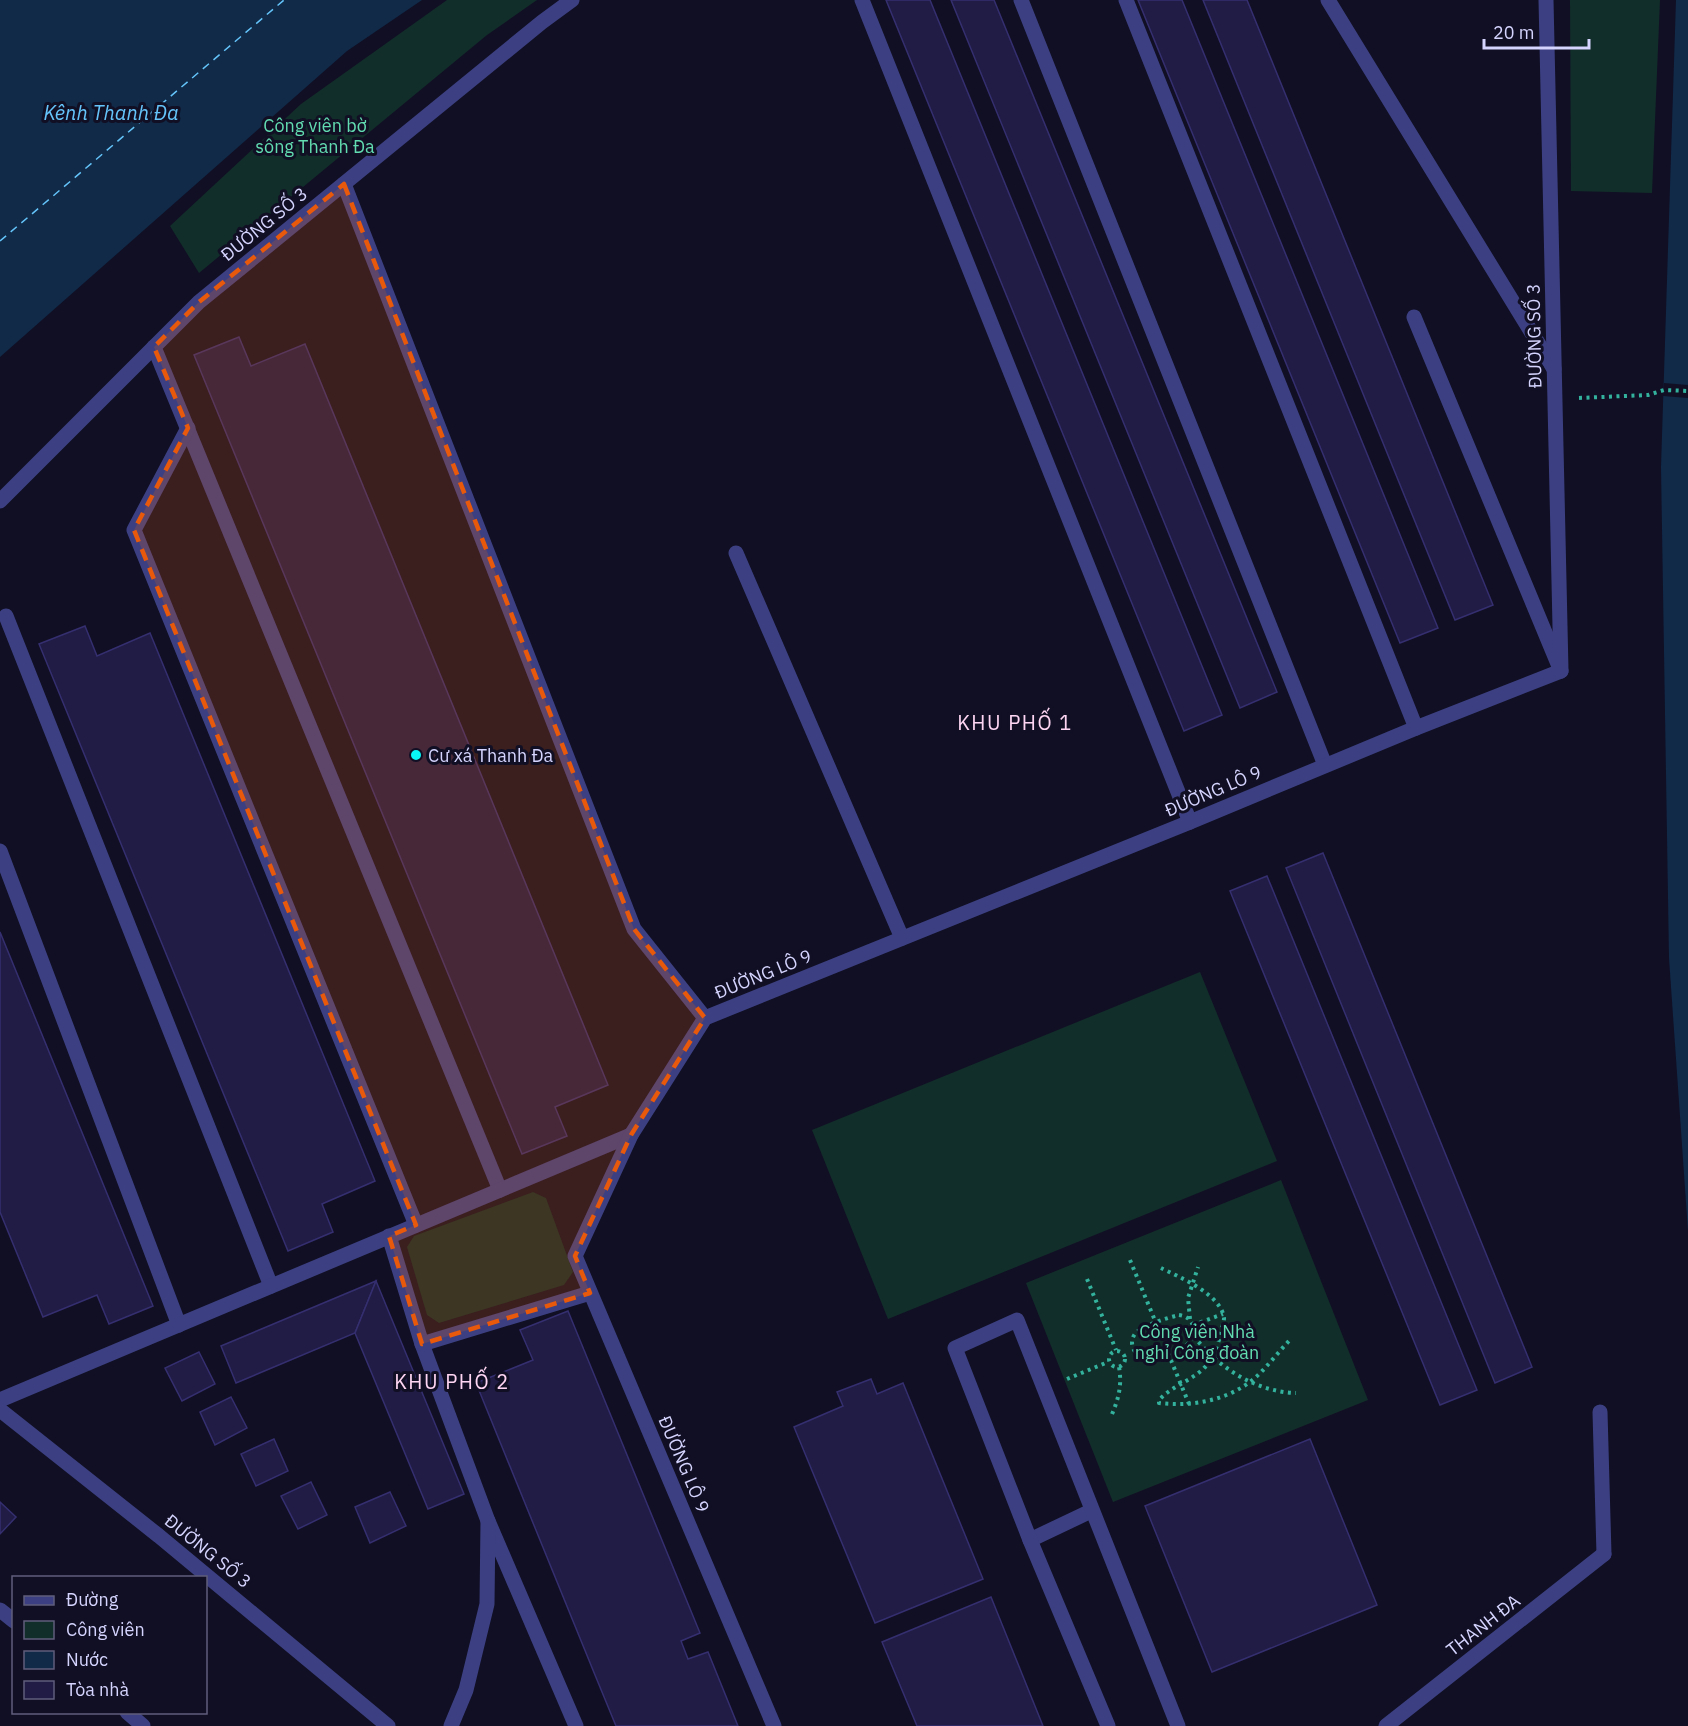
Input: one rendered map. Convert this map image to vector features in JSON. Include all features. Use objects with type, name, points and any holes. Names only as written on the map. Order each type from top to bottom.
[{"type":"street","name":"ĐƯỜNG SỐ 3","points":[[0,501],[199,302],[542,21],[572,0]]},
{"type":"street","points":[[862,0],[1190,822]]},
{"type":"street","points":[[1021,0],[1325,765]]},
{"type":"street","points":[[1126,0],[1416,728]]},
{"type":"street","points":[[1328,0],[1554,369]]},
{"type":"street","name":"ĐƯỜNG SỐ 3","points":[[1546,0],[1561,671]]},
{"type":"street","points":[[344,183],[634,929],[705,1018]]},
{"type":"street","points":[[1414,317],[1561,671]]},
{"type":"street","points":[[154,347],[500,1190]]},
{"type":"street","points":[[188,428],[134,530],[417,1225]]},
{"type":"street","points":[[736,553],[902,938]]},
{"type":"street","points":[[6,616],[272,1286]]},
{"type":"street","name":"ĐƯỜNG LÔ 9","points":[[774,1726],[575,1256],[631,1135],[705,1018],[1561,671]]},
{"type":"street","points":[[0,851],[179,1325]]},
{"type":"street","points":[[0,1400],[631,1135]]},
{"type":"street","points":[[389,1236],[422,1344],[488,1521],[576,1726]]},
{"type":"street","points":[[422,1344],[590,1293]]},
{"type":"street","points":[[1108,1726],[1030,1540],[954,1348],[1017,1320],[1178,1726]]},
{"type":"street","name":"ĐƯỜNG SỐ 3","points":[[0,1410],[207,1576]]},
{"type":"street","name":"THANH ĐA","points":[[1386,1726],[1605,1554],[1600,1412]]},
{"type":"street","points":[[1030,1540],[1091,1511]]},
{"type":"street","points":[[451,1726],[466,1690],[487,1604],[488,1521]]},
{"type":"street","name":"ĐƯỜNG SỐ 3","points":[[207,1576],[388,1726]]},
{"type":"street","points":[[0,1610],[12,1619]]},
{"type":"street","points":[[128,1714],[143,1726]]},
{"type":"path","points":[[1555,399],[1648,396],[1664,390],[1688,391]]},
{"type":"path","points":[[1130,1260],[1156,1323]]},
{"type":"path","points":[[1161,1268],[1193,1284],[1221,1307],[1224,1319],[1218,1343],[1205,1368],[1167,1391],[1159,1403],[1178,1406],[1233,1394],[1250,1381],[1291,1339]]},
{"type":"path","points":[[1190,1320],[1179,1315],[1138,1332],[1133,1337],[1132,1345],[1136,1355],[1147,1360],[1190,1343],[1194,1336],[1188,1298],[1198,1268]]},
{"type":"path","points":[[1087,1279],[1116,1350],[1124,1355],[1124,1363],[1119,1367],[1114,1367],[1108,1362]]},
{"type":"path","points":[[1193,1325],[1223,1314]]},
{"type":"path","points":[[1194,1336],[1211,1356],[1234,1373],[1285,1393],[1296,1393]]},
{"type":"path","points":[[1108,1362],[1110,1354],[1116,1350]]},
{"type":"path","points":[[1124,1355],[1135,1351]]},
{"type":"path","points":[[1168,1353],[1189,1404]]},
{"type":"path","points":[[1044,1389],[1108,1362]]},
{"type":"path","points":[[1112,1413],[1118,1399],[1119,1367]]},
{"type":"highlighted area","points":[[344,184],[634,929],[705,1018],[631,1135],[575,1256],[590,1293],[422,1344],[389,1236],[416,1225],[134,530],[188,428],[154,347],[199,302]]},
{"type":"green space","name":"Công viên bờ sông Thanh Đa","points":[[447,0],[537,0],[487,35],[199,273],[170,226],[301,104]]},
{"type":"green space","points":[[1570,0],[1660,0],[1652,193],[1571,191]]},
{"type":"green space","points":[[1200,972],[1277,1161],[888,1319],[812,1130]]},
{"type":"green space","name":"Công viên Nhà nghỉ Công đoàn","points":[[1281,1180],[1368,1400],[1113,1502],[1026,1283]]},
{"type":"green space","points":[[533,1192],[546,1198],[573,1272],[564,1285],[439,1323],[427,1315],[407,1247],[414,1236]]},
{"type":"water","name":"Kênh Thanh Đa","points":[[0,0],[422,0],[347,51],[0,357]]},
{"type":"water","points":[[1676,0],[1688,0],[1688,1231],[1669,958],[1661,467]]},
{"type":"pier","points":[[1664,383],[1688,385],[1688,398],[1663,396]]},
{"type":"building","points":[[886,0],[930,0],[1222,715],[1184,731]]},
{"type":"building","points":[[951,0],[994,0],[1277,692],[1240,708]]},
{"type":"building","points":[[1138,0],[1182,0],[1438,628],[1400,643]]},
{"type":"building","points":[[1203,0],[1247,0],[1493,605],[1455,620]]},
{"type":"building","name":"Cư xá Thanh Đa","points":[[239,337],[251,366],[305,344],[608,1085],[555,1107],[567,1136],[522,1154],[194,355]]},
{"type":"building","points":[[85,626],[97,656],[150,633],[375,1181],[322,1204],[333,1232],[288,1251],[39,644]]},
{"type":"building","points":[[1323,853],[1532,1367],[1495,1383],[1286,868]]},
{"type":"building","points":[[1267,876],[1477,1390],[1440,1405],[1230,891]]},
{"type":"building","points":[[0,932],[153,1306],[109,1324],[97,1295],[43,1317],[0,1212]]},
{"type":"building","points":[[376,1281],[355,1333],[236,1383],[221,1346]]},
{"type":"building","points":[[376,1281],[464,1494],[428,1509],[355,1333]]},
{"type":"building","points":[[568,1311],[700,1633],[681,1641],[688,1659],[708,1652],[738,1726],[616,1726],[595,1675],[476,1383],[533,1360],[520,1330]]},
{"type":"building","points":[[199,1352],[215,1384],[182,1401],[165,1368]]},
{"type":"building","points":[[871,1379],[877,1394],[903,1383],[983,1579],[875,1623],[794,1427],[843,1406],[837,1392]]},
{"type":"building","points":[[231,1397],[247,1428],[215,1445],[200,1412]]},
{"type":"building","points":[[274,1439],[288,1471],[256,1486],[241,1454]]},
{"type":"building","points":[[1310,1439],[1377,1605],[1212,1672],[1145,1506]]},
{"type":"building","points":[[311,1482],[327,1515],[298,1529],[281,1496]]},
{"type":"building","points":[[390,1492],[406,1526],[370,1543],[355,1507]]},
{"type":"building","points":[[0,1502],[16,1517],[0,1534]]},
{"type":"building","points":[[991,1597],[1043,1726],[917,1726],[882,1642]]},
{"type":"ferry route","points":[[0,241],[284,0]]},
{"type":"place","name":"Cư xá Thanh Đa","points":[[416,755]]},
{"type":"district","name":"KHU PHỐ 1","points":[[1015,722]]},
{"type":"district","name":"KHU PHỐ 2","points":[[452,1381]]}]
